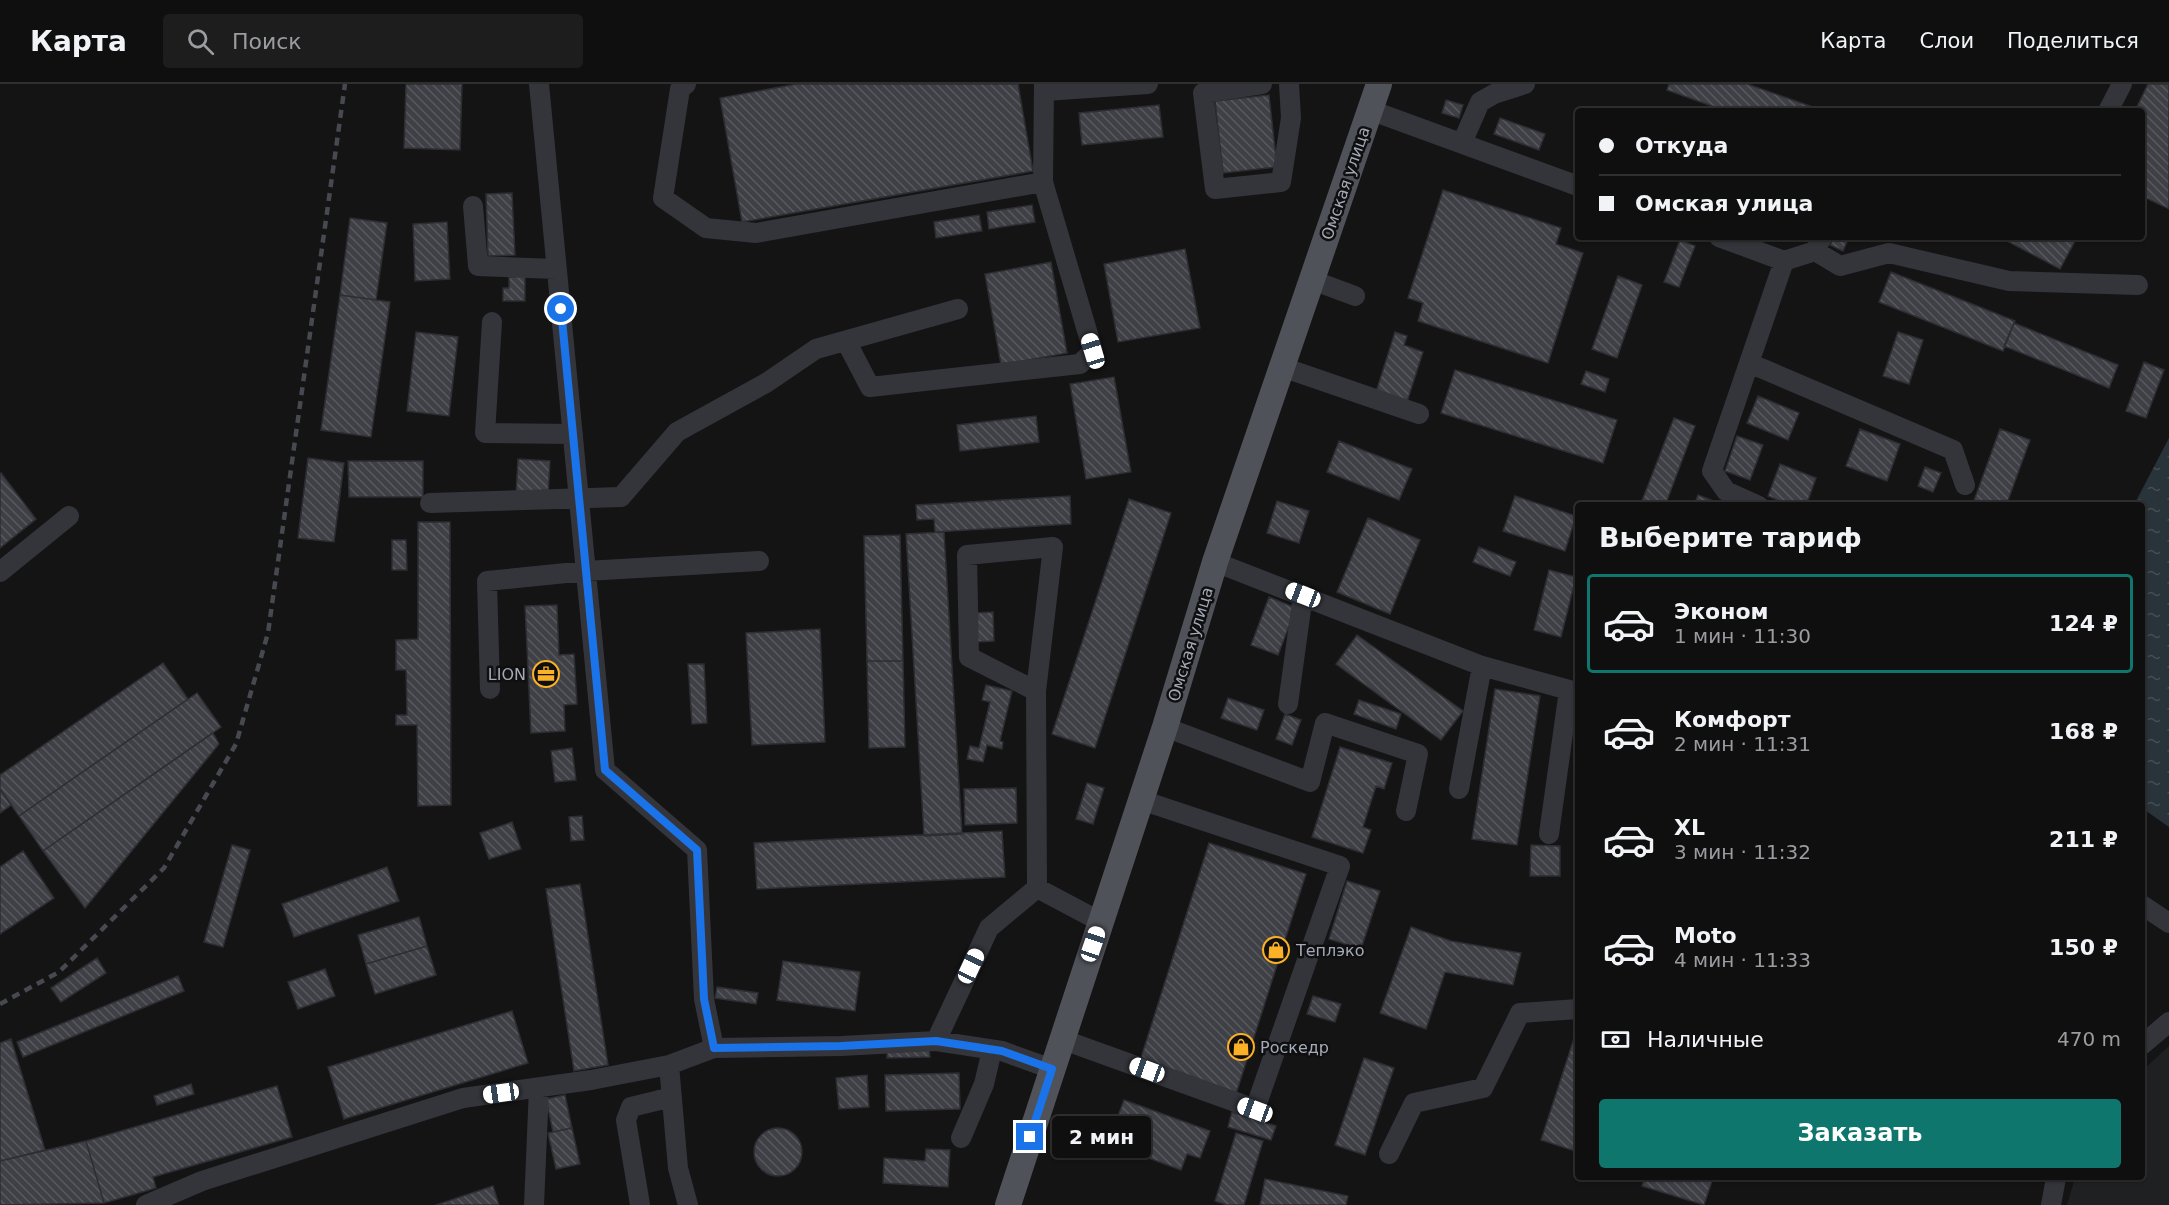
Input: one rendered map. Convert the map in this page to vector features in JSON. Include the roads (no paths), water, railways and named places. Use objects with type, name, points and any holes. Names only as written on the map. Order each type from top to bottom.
[{"type":"main road","name":"Омская улица","points":[[1008,1205],[1165,728],[1215,562],[1379,84]]},
{"type":"street","points":[[539,84],[605,770],[697,850],[704,999],[714,1048]]},
{"type":"street","points":[[686,84],[680,89],[678,98],[663,198],[706,228],[756,233],[1043,183]]},
{"type":"street","points":[[846,341],[870,387],[1080,364],[1093,351],[1043,183],[1044,88],[1148,84]]},
{"type":"street","points":[[1262,84],[1203,93],[1215,189],[1281,182],[1292,118],[1289,84]]},
{"type":"street","points":[[1462,143],[1480,102],[1494,94],[1525,84]]},
{"type":"street","points":[[2110,108],[2122,84]]},
{"type":"street","points":[[1370,110],[1575,185]]},
{"type":"street","points":[[473,206],[478,266],[557,269]]},
{"type":"street","points":[[1727,240],[1784,261]]},
{"type":"street","points":[[1750,502],[1726,491],[1712,471],[1784,261],[1819,244],[1840,266],[1889,253],[2009,281],[2138,285]]},
{"type":"street","points":[[1312,280],[1355,296]]},
{"type":"street","points":[[430,503],[621,497],[677,432],[766,383],[816,349],[958,309]]},
{"type":"street","points":[[492,322],[485,433],[573,434]]},
{"type":"street","points":[[1749,363],[1953,450],[1965,485]]},
{"type":"street","points":[[1282,367],[1419,414]]},
{"type":"street","points":[[0,572],[69,516]]},
{"type":"street","points":[[1036,691],[969,657],[967,555],[1053,547],[1036,691],[1037,888]]},
{"type":"street","points":[[490,689],[487,581],[586,571],[759,561]]},
{"type":"street","points":[[1215,562],[1482,666],[1569,690],[1549,834]]},
{"type":"street","points":[[1288,704],[1303,595]]},
{"type":"street","points":[[1459,789],[1482,666]]},
{"type":"street","points":[[1165,728],[1310,782],[1325,723],[1418,754],[1406,811]]},
{"type":"street","points":[[1061,1039],[1255,1110],[1340,866],[1141,800]]},
{"type":"street","points":[[936,1041],[989,928],[1037,888]]},
{"type":"street","points":[[1037,888],[1101,922]]},
{"type":"street","points":[[2145,907],[2169,923]]},
{"type":"street","points":[[1389,1154],[1414,1103],[1483,1088],[1520,1013],[1575,1009]]},
{"type":"street","points":[[2145,1041],[2169,1022]]},
{"type":"street","points":[[146,1205],[202,1181],[463,1098],[539,1088],[669,1065],[714,1048],[841,1046],[936,1041],[992,1050],[1052,1069]]},
{"type":"street","points":[[961,1138],[984,1084],[992,1050]]},
{"type":"street","points":[[669,1065],[678,1168],[688,1205]]},
{"type":"street","points":[[534,1205],[539,1088]]},
{"type":"street","points":[[640,1205],[626,1120],[631,1107],[672,1097]]},
{"type":"street","points":[[2051,1205],[2056,1180]]},
{"type":"water","points":[[2169,438],[2169,827],[2145,810],[2145,502],[2136,502]]},
{"type":"railway","points":[[0,1004],[59,972],[164,868],[236,744],[268,633],[345,84]]},
{"type":"place","name":"LION","points":[[546,674]]},
{"type":"place","name":"Теплэко","points":[[1276,950]]},
{"type":"place","name":"Роскедр","points":[[1241,1047]]}]
